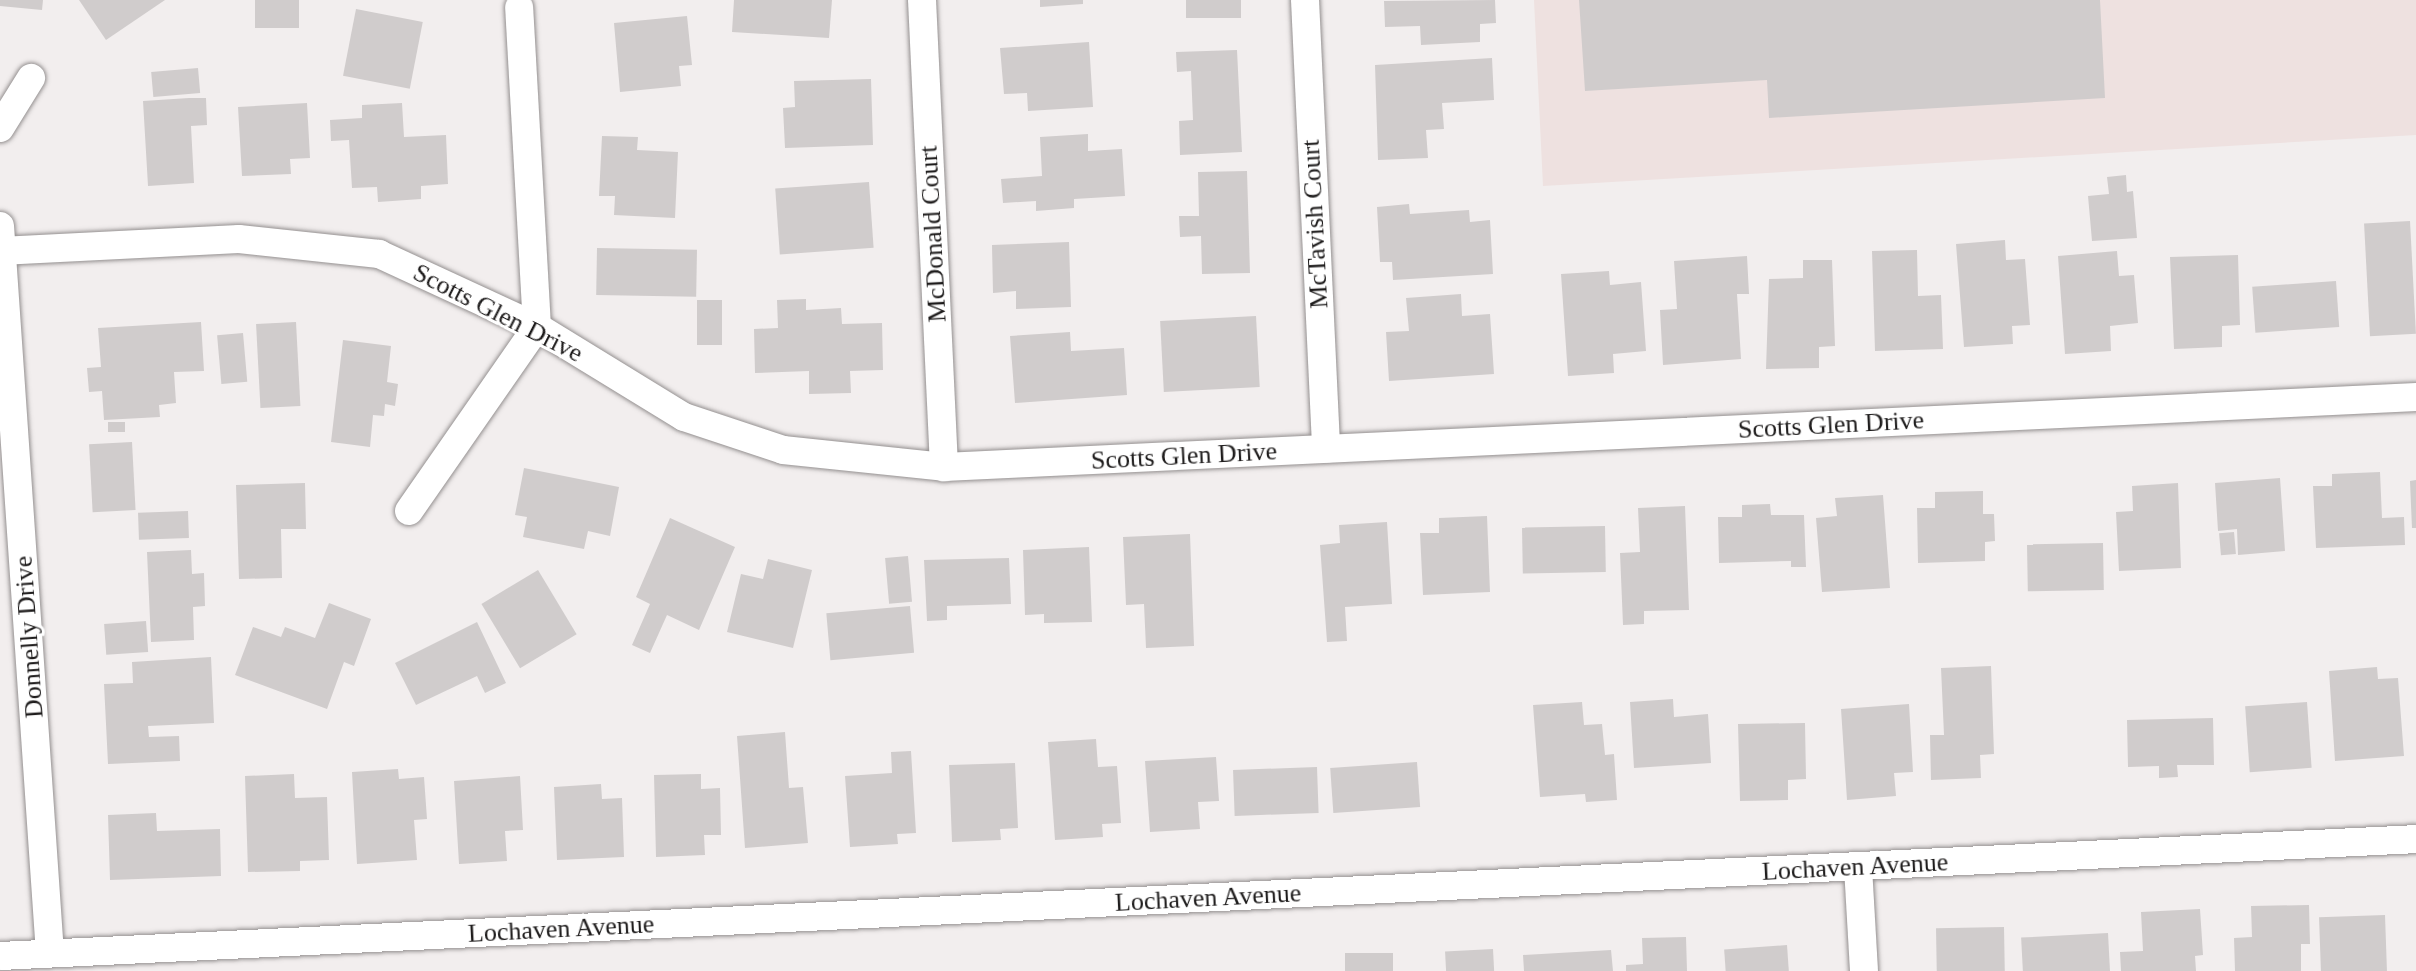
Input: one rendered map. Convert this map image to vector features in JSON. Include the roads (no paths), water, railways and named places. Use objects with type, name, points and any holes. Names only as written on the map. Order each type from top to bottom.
[{"type":"street","name":"McDonald Court","points":[[922,0],[944,467]]},
{"type":"street","name":"McTavish Court","points":[[1305,0],[1326,449]]},
{"type":"street","points":[[409,511],[537,327],[519,8]]},
{"type":"street","points":[[0,128],[31,78]]},
{"type":"street","name":"Scotts Glen Drive","points":[[1,243],[239,239],[379,254],[537,327],[684,417],[783,450],[944,467],[2416,397]]},
{"type":"street","name":"Donnelly Drive","points":[[1,243],[50,953]]},
{"type":"street","name":"Lochaven Avenue","points":[[0,956],[2416,839]]},
{"type":"street","points":[[1858,867],[1864,971]]}]
